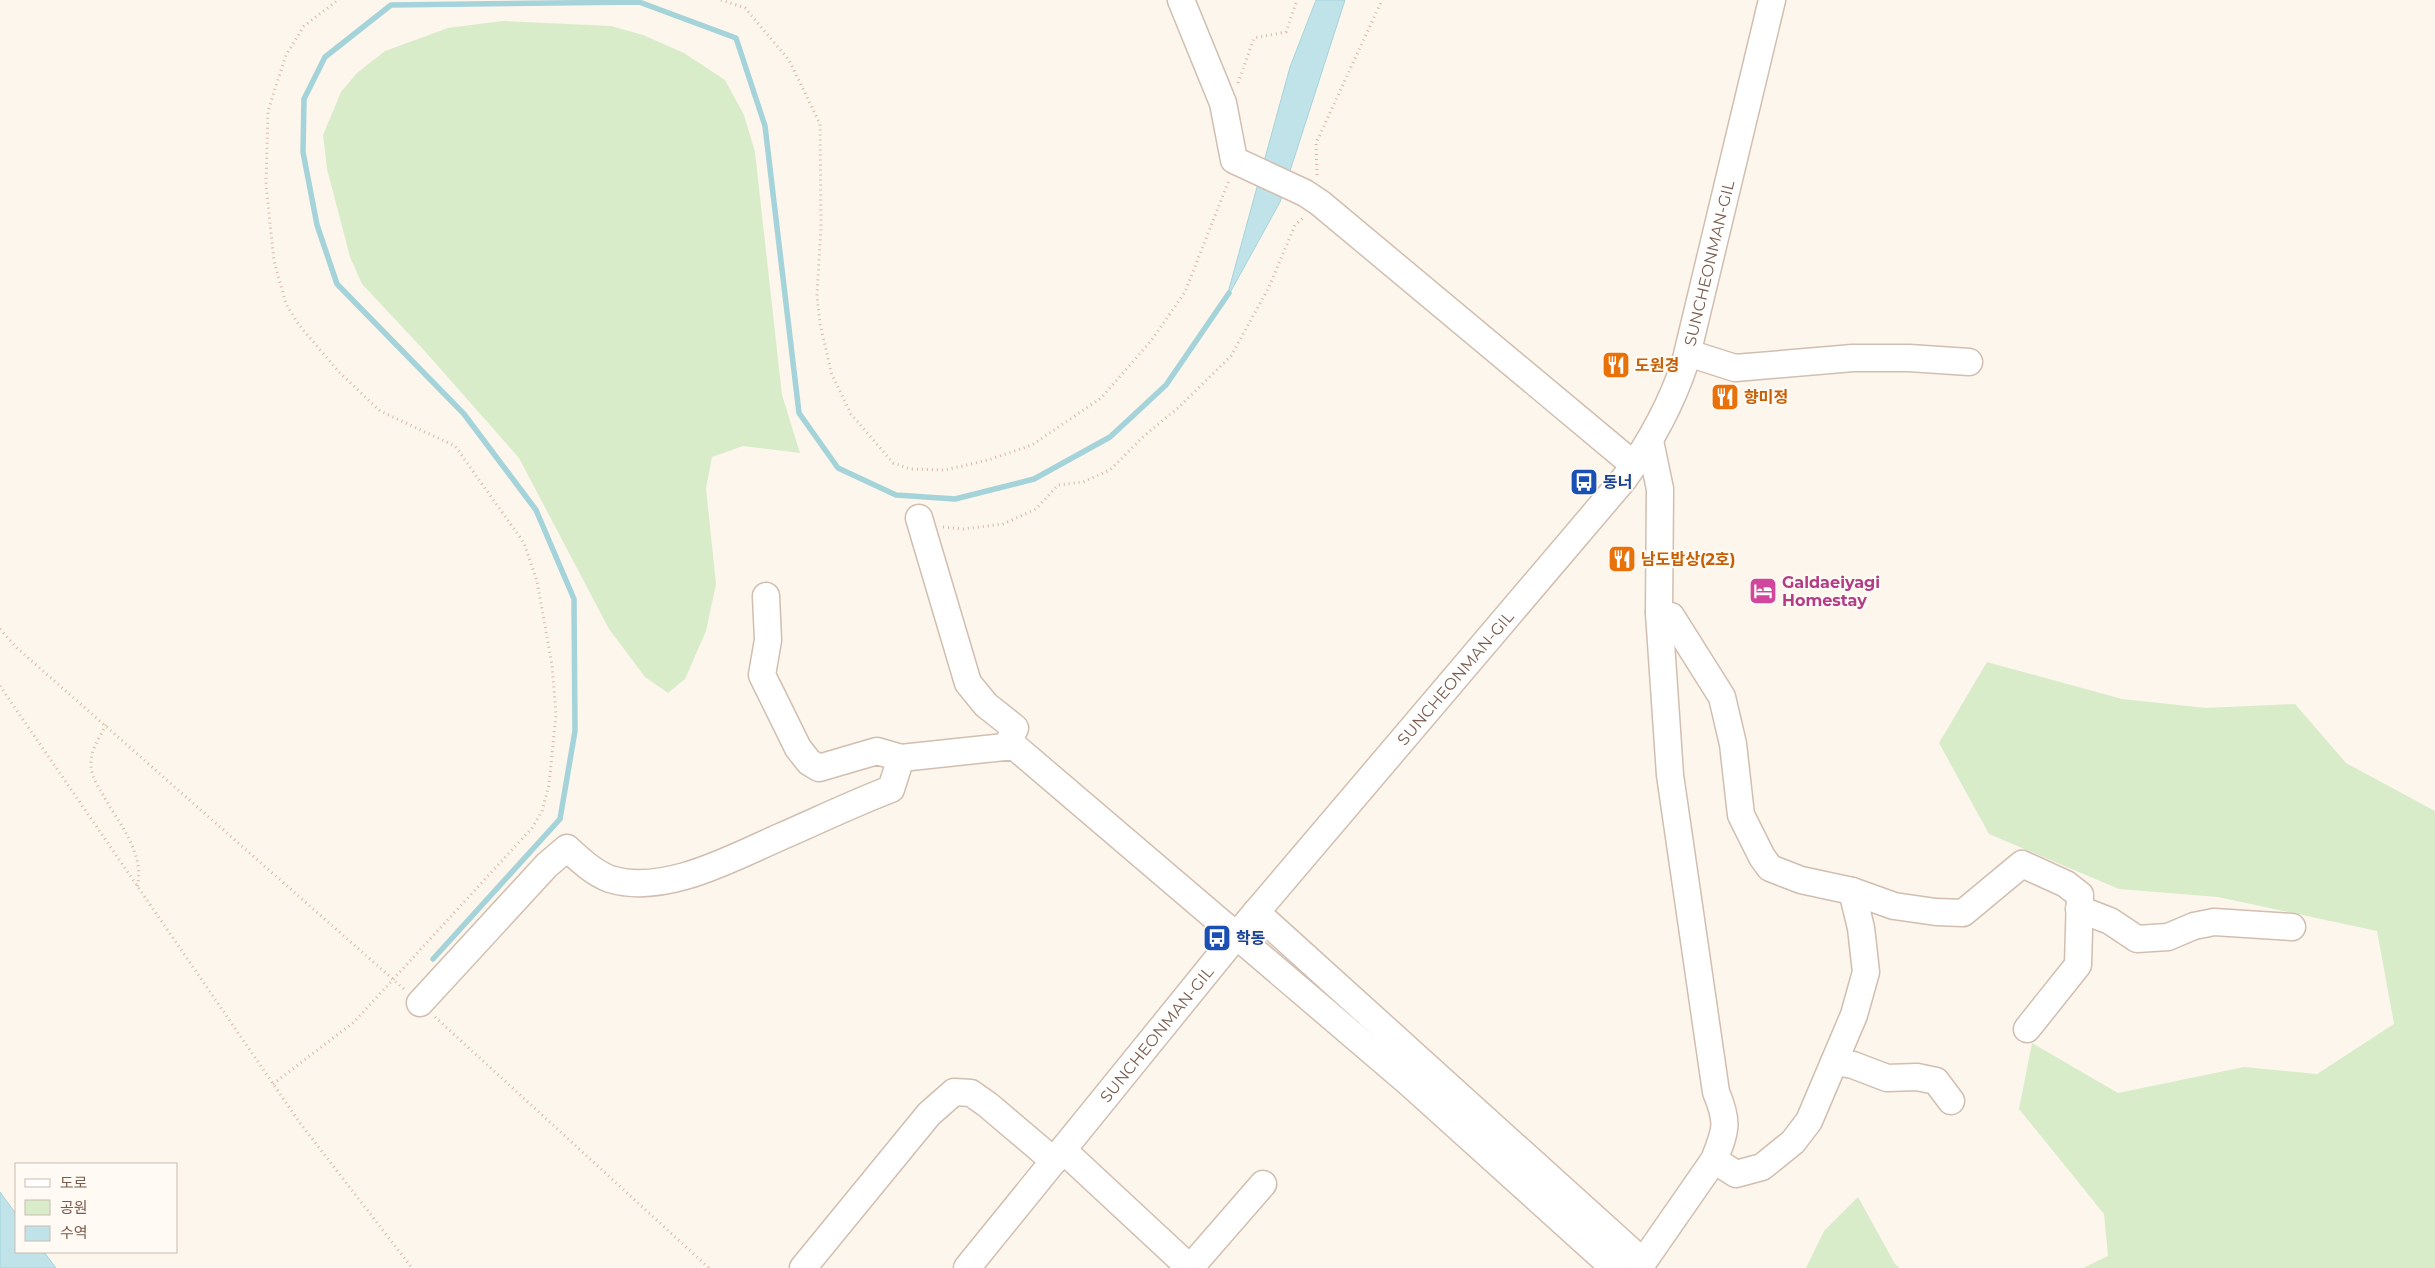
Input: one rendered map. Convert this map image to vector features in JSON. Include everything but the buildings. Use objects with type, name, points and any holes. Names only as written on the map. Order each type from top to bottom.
[{"type":"street","points":[[1181,0],[1223,103],[1242,165],[1312,198],[1634,465]]},
{"type":"street","name":"SUNCHEONMAN-GIL","points":[[968,1268],[1236,936],[1634,465],[1650,441],[1679,383],[1688,353],[1772,0]]},
{"type":"street","points":[[1688,353],[1735,368],[1853,358],[1910,358],[1969,362]]},
{"type":"street","points":[[1256,912],[1641,1265],[1714,1160],[1724,1136],[1725,1114],[1716,1092],[1670,775],[1659,613],[1660,489],[1650,441]]},
{"type":"street","points":[[930,522],[968,683],[986,705],[1014,728],[1007,746]]},
{"type":"street","points":[[766,596],[768,640],[762,675],[798,748],[809,762],[818,768],[878,751],[901,758],[1014,746],[1408,1082],[1614,1268]]},
{"type":"street","points":[[1659,613],[1672,616],[1722,697],[1733,744],[1741,815],[1770,868],[1801,880],[1852,890],[1894,906],[1936,912],[1963,913],[2022,864],[2066,884],[2080,895],[2078,965],[2027,1029]]},
{"type":"street","points":[[420,1003],[546,865],[567,848],[583,862],[610,879],[632,882],[684,876],[718,865],[892,789],[901,758]]},
{"type":"street","points":[[1714,1160],[1736,1174],[1762,1167],[1784,1150],[1808,1121],[1854,1015],[1866,972],[1861,928],[1852,890]]},
{"type":"street","points":[[2080,909],[2110,922],[2137,939],[2168,937],[2194,926],[2214,922],[2292,927]]},
{"type":"street","points":[[1834,1062],[1853,1065],[1887,1078],[1917,1077],[1936,1081],[1950,1101]]},
{"type":"street","points":[[802,1268],[929,1114],[954,1092],[970,1093],[1058,1155],[1190,1268],[1263,1184]]},
{"type":"path","points":[[273,1084],[354,1022],[392,978],[532,828],[542,811],[549,785],[556,714],[552,665],[538,590],[524,543],[455,446],[380,411],[339,372],[299,325],[286,304],[274,261],[266,185],[268,111],[286,55],[304,26],[338,0]]},
{"type":"path","points":[[721,0],[745,8],[789,60],[820,124],[821,226],[817,296],[820,324],[832,375],[851,414],[893,463],[910,469],[945,470],[988,460],[1032,445],[1101,398],[1151,341],[1185,292],[1229,182],[1242,165]]},
{"type":"path","points":[[1223,103],[1235,92],[1254,38],[1286,32],[1298,0]]},
{"type":"path","points":[[930,522],[963,529],[1003,524],[1036,509],[1058,485],[1083,482],[1110,470],[1231,356],[1269,287],[1296,225],[1312,198],[1316,142],[1382,0]]},
{"type":"path","points":[[0,629],[17,648],[420,1003],[709,1268]]},
{"type":"path","points":[[0,686],[300,1123],[412,1268]]},
{"type":"path","points":[[106,725],[95,745],[91,765],[98,786],[124,829],[138,862],[140,877],[137,888]]},
{"type":"green space","points":[[503,21],[611,26],[643,35],[684,53],[725,80],[744,115],[755,152],[782,395],[800,453],[743,446],[712,457],[706,488],[716,584],[706,631],[685,679],[668,693],[645,677],[609,629],[519,458],[422,348],[362,284],[350,257],[327,169],[323,135],[341,92],[357,73],[385,51],[448,28]]},
{"type":"green space","points":[[1987,662],[2122,699],[2206,708],[2295,704],[2346,763],[2435,811],[2435,1268],[2083,1268],[2108,1256],[2104,1214],[2019,1109],[2032,1043],[2118,1093],[2244,1067],[2317,1074],[2394,1024],[2377,931],[2218,897],[2119,889],[1989,834],[1939,743]]},
{"type":"green space","points":[[1858,1197],[1895,1264],[1900,1268],[1806,1268],[1824,1231]]},
{"type":"water","points":[[1316,0],[1345,0],[1280,202],[1226,300],[1290,67]]},
{"type":"water","points":[[0,1192],[15,1213],[15,1253],[45,1253],[56,1268],[0,1268]]},
{"type":"waterway","points":[[433,959],[560,819],[575,731],[574,599],[536,510],[464,414],[337,284],[317,225],[303,152],[304,99],[325,57],[391,5],[639,2],[736,38],[765,126],[799,413],[838,468],[896,495],[955,499],[1034,479],[1110,437],[1166,385],[1229,293]]},
{"type":"place","name":"도원경","points":[[1616,365]]},
{"type":"place","name":"향미정","points":[[1725,397]]},
{"type":"place","name":"동너","points":[[1584,482]]},
{"type":"place","name":"남도밥상(2호)","points":[[1622,559]]},
{"type":"place","name":"Galdaeiyagi Homestay","points":[[1763,591]]},
{"type":"place","name":"학동","points":[[1217,938]]}]
